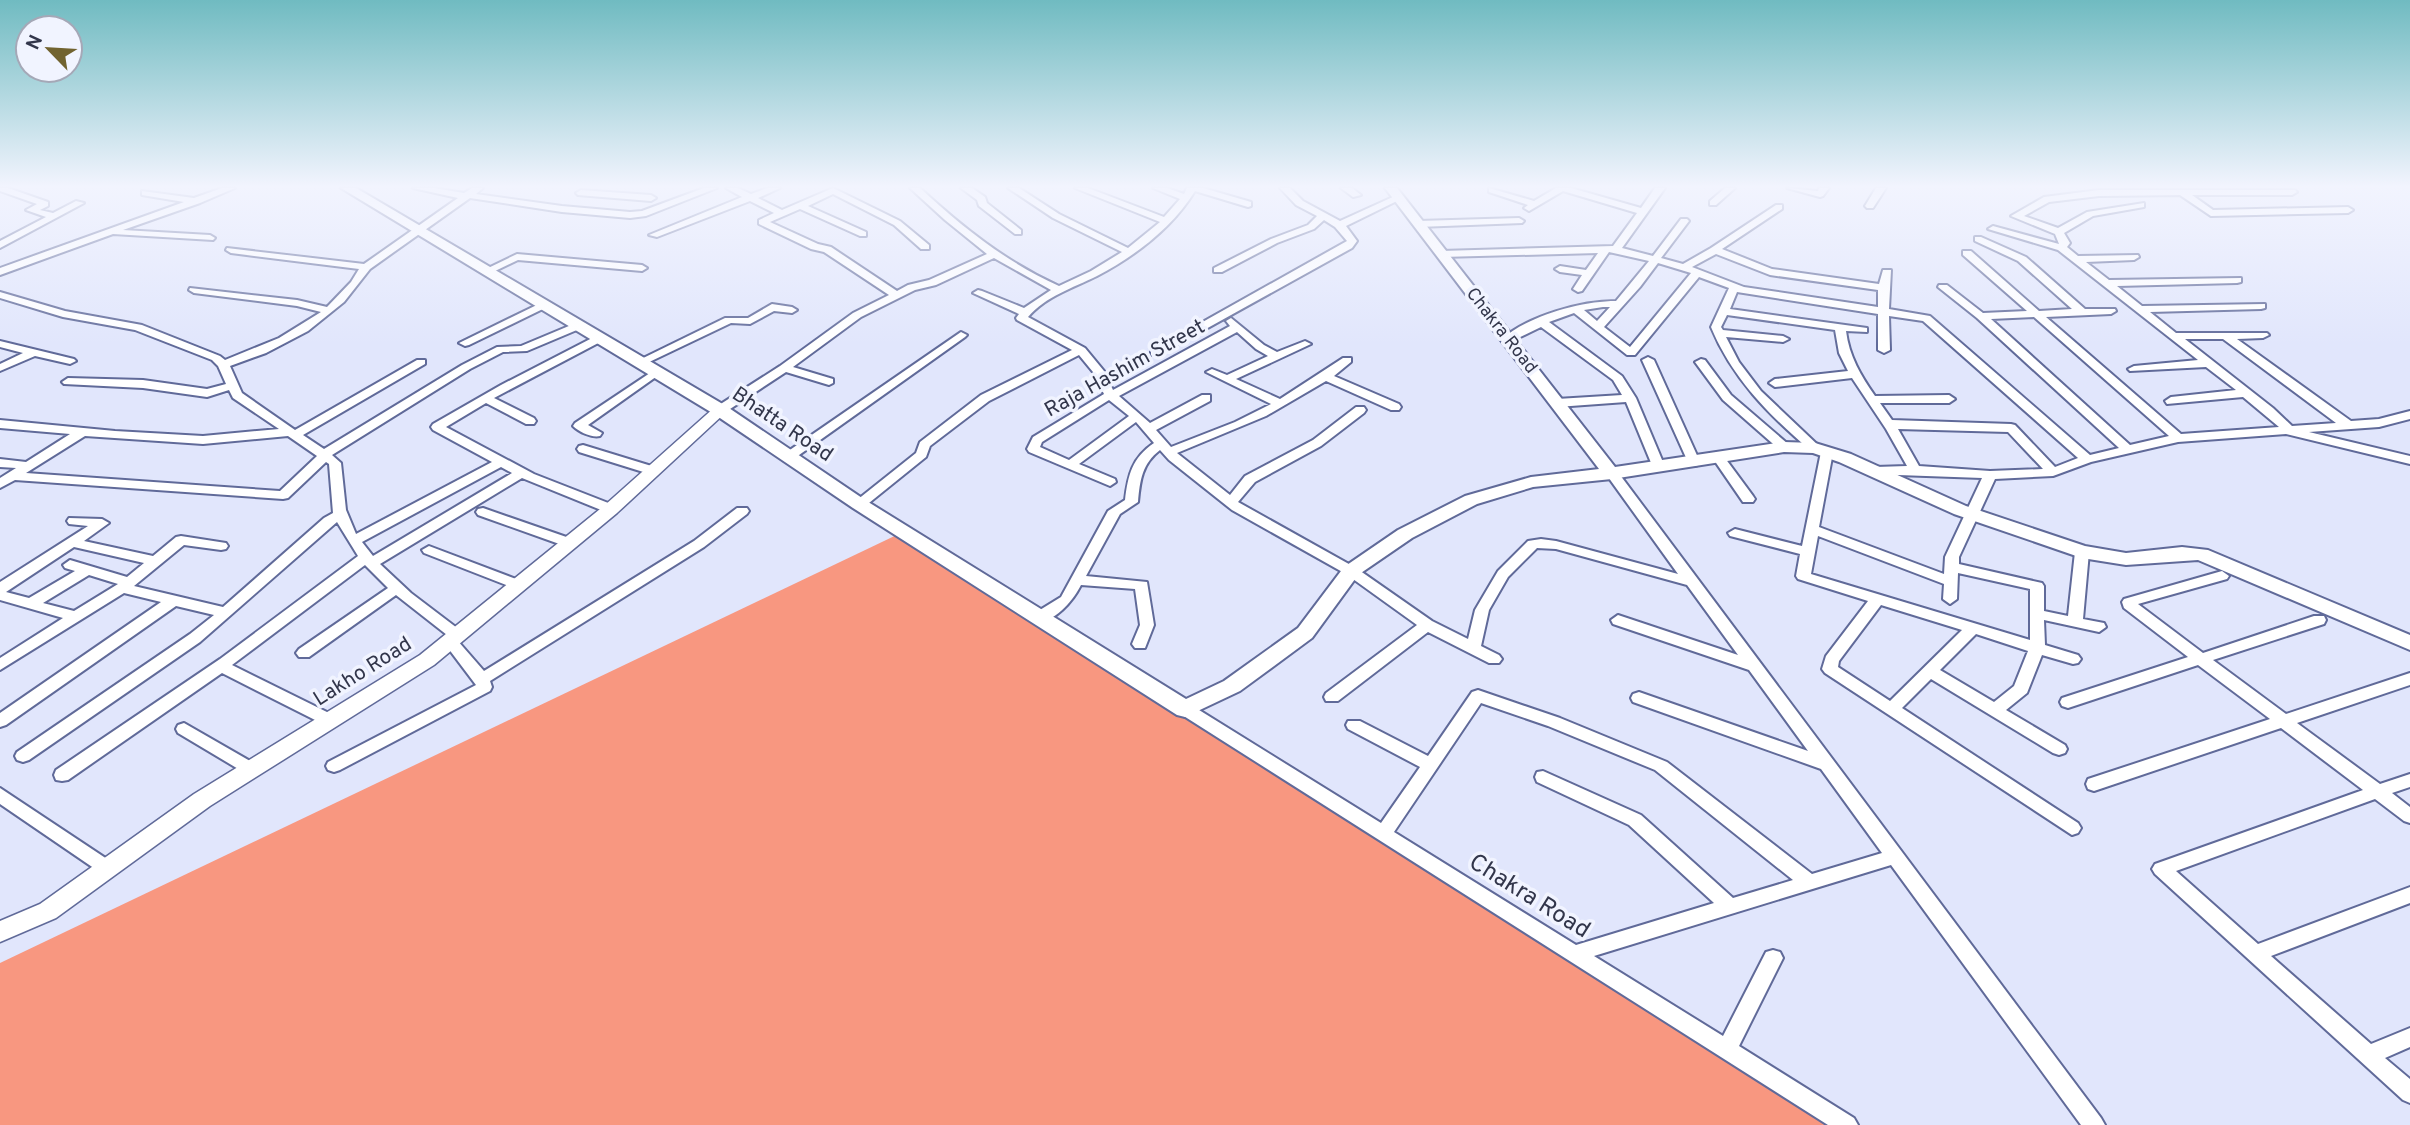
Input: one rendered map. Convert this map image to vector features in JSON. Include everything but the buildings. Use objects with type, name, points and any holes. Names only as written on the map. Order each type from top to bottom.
[{"type":"main road","name":"Bhatta Road","points":[[434,240],[489,270],[720,410],[859,503],[1185,709]]},
{"type":"main road","name":"Chakra Road","points":[[1431,240],[1612,474]]},
{"type":"main road","points":[[1185,709],[1232,686],[1305,633],[1351,571],[1405,534],[1471,500],[1531,482],[1612,474],[1784,447],[1821,450],[1973,514],[2082,552],[2126,559],[2182,553],[2201,555],[2410,643]]},
{"type":"street","points":[[0,272],[88,240]]},
{"type":"street","points":[[223,364],[246,358],[273,346],[327,310],[359,281],[366,267],[403,240]]},
{"type":"street","points":[[800,240],[827,249],[896,295]]},
{"type":"street","points":[[917,240],[925,247]]},
{"type":"street","points":[[975,240],[992,255],[1032,278],[1060,290]]},
{"type":"street","points":[[1106,240],[1129,252]]},
{"type":"street","points":[[1142,240],[1129,252],[1060,290],[1025,313],[1022,320],[1082,350],[1098,371],[1110,395],[1136,416],[1165,448],[1231,502],[1351,571],[1427,625],[1494,659]]},
{"type":"street","points":[[1218,270],[1275,240]]},
{"type":"street","points":[[1155,353],[1348,246],[1352,240]]},
{"type":"street","points":[[1578,289],[1619,240]]},
{"type":"street","points":[[1598,327],[1669,240]]},
{"type":"street","points":[[1684,267],[1729,240]]},
{"type":"street","points":[[1981,240],[2022,259],[2082,312]]},
{"type":"street","points":[[2035,240],[2062,248],[2077,259],[2290,431],[2410,460]]},
{"type":"street","points":[[2062,248],[2064,240]]},
{"type":"street","points":[[1441,254],[1611,249],[1656,258],[1734,288],[1916,316],[1934,322],[2087,459]]},
{"type":"street","points":[[232,250],[366,267]]},
{"type":"street","points":[[1715,250],[1770,272],[1883,288]]},
{"type":"street","points":[[1967,253],[2178,438]]},
{"type":"street","points":[[720,410],[857,315],[915,286],[932,283],[992,255]]},
{"type":"street","points":[[489,270],[517,257],[642,268]]},
{"type":"street","points":[[2077,259],[2134,257]]},
{"type":"street","points":[[1560,269],[1589,273]]},
{"type":"street","points":[[1574,308],[1631,353],[1697,272]]},
{"type":"street","points":[[1884,350],[1883,288],[1887,272]]},
{"type":"street","points":[[2106,283],[2236,280]]},
{"type":"street","points":[[1943,287],[1981,316],[2127,449]]},
{"type":"street","points":[[1734,288],[1716,327],[1724,349],[1759,396],[1782,421],[1821,450],[1812,529],[1803,576],[2073,659]]},
{"type":"street","points":[[194,290],[297,303],[327,310]]},
{"type":"street","points":[[978,293],[1025,313]]},
{"type":"street","points":[[0,295],[63,314],[138,327],[216,358],[223,364],[237,395],[335,463],[340,514],[368,561],[452,638],[482,679],[484,687],[334,766]]},
{"type":"street","points":[[1508,339],[1540,321],[1574,308],[1594,303],[1618,304]]},
{"type":"street","points":[[465,343],[545,304]]},
{"type":"street","points":[[2139,309],[2261,306]]},
{"type":"street","points":[[639,363],[731,319],[750,321],[772,307],[792,310]]},
{"type":"street","points":[[1722,311],[1863,330]]},
{"type":"street","points":[[1981,316],[2111,311]]},
{"type":"street","points":[[1225,315],[1260,347],[1276,356]]},
{"type":"street","points":[[1540,321],[1618,379],[1630,398],[1659,467]]},
{"type":"street","points":[[13,476],[283,495],[324,456],[466,367],[501,349],[523,349],[580,326]]},
{"type":"street","points":[[1839,326],[1840,342],[1855,374],[1889,424],[1915,470]]},
{"type":"street","name":"Raja Hashim Street","points":[[1071,464],[1033,449],[1037,440],[1110,395],[1237,327]]},
{"type":"street","points":[[1718,333],[1783,339]]},
{"type":"street","points":[[788,457],[961,335]]},
{"type":"street","points":[[2225,335],[2349,426]]},
{"type":"street","points":[[2174,336],[2263,335]]},
{"type":"street","points":[[600,338],[485,398],[437,427],[521,473],[611,509]]},
{"type":"street","points":[[0,344],[70,361]]},
{"type":"street","points":[[1227,379],[1305,344]]},
{"type":"street","points":[[859,503],[922,454],[924,445],[985,398],[1082,350]]},
{"type":"street","points":[[0,368],[34,352]]},
{"type":"street","points":[[1648,359],[1694,462]]},
{"type":"street","points":[[1040,617],[1066,600],[1115,511],[1131,502],[1136,466],[1143,455],[1206,439],[1280,404],[1347,360]]},
{"type":"street","points":[[0,424],[203,440],[293,433],[421,362]]},
{"type":"street","points":[[1701,362],[1724,396],[1784,447]]},
{"type":"street","points":[[2134,369],[2208,363]]},
{"type":"street","points":[[784,368],[829,381]]},
{"type":"street","points":[[596,433],[579,426],[656,372]]},
{"type":"street","points":[[1212,372],[1280,404]]},
{"type":"street","points":[[1775,383],[1855,374]]},
{"type":"street","points":[[1325,376],[1395,407]]},
{"type":"street","points":[[68,382],[143,384],[207,393],[232,386]]},
{"type":"street","points":[[2171,401],[2245,393]]},
{"type":"street","points":[[485,398],[530,421]]},
{"type":"street","points":[[1148,429],[1206,398]]},
{"type":"street","points":[[1557,402],[1630,398]]},
{"type":"street","points":[[1871,400],[1949,400]]},
{"type":"street","name":"Lakho Road","points":[[0,932],[48,911],[202,800],[427,660],[611,509],[720,410]]},
{"type":"street","points":[[1231,502],[1250,479],[1317,443],[1360,410]]},
{"type":"street","points":[[1875,471],[1915,470],[1990,475],[2053,472],[2087,459],[2178,438],[2349,426],[2379,423],[2410,415]]},
{"type":"street","points":[[1110,482],[1072,467],[1071,464],[1136,416]]},
{"type":"street","points":[[1889,424],[2011,428],[2053,472]]},
{"type":"street","points":[[0,484],[84,431]]},
{"type":"street","points":[[583,449],[653,471]]},
{"type":"street","points":[[1718,457],[1748,499]]},
{"type":"street","points":[[355,540],[501,462]]},
{"type":"street","points":[[0,463],[29,466]]},
{"type":"street","points":[[62,775],[368,561],[521,473]]},
{"type":"street","points":[[1612,474],[2094,1125]]},
{"type":"street","points":[[1950,599],[1952,556],[1990,475]]},
{"type":"street","points":[[482,679],[699,544],[742,511]]},
{"type":"street","points":[[483,512],[570,543]]},
{"type":"street","points":[[23,756],[157,666],[226,613],[340,514]]},
{"type":"street","points":[[0,589],[103,523],[74,521]]},
{"type":"street","points":[[1812,529],[1857,544],[1914,570],[2037,586],[2037,648],[2021,689],[1995,710]]},
{"type":"street","points":[[1735,533],[1808,552]]},
{"type":"street","points":[[3,660],[126,585],[181,540],[221,546]]},
{"type":"street","points":[[75,543],[156,561]]},
{"type":"street","points":[[1473,649],[1482,610],[1503,574],[1533,544],[1556,545],[1692,582]]},
{"type":"street","points":[[429,550],[519,585]]},
{"type":"street","points":[[2075,622],[2082,552]]},
{"type":"street","points":[[70,565],[174,600],[226,613]]},
{"type":"street","points":[[30,604],[87,570]]},
{"type":"street","points":[[2222,576],[2129,602],[2129,605],[2410,816]]},
{"type":"street","points":[[1078,580],[1142,585],[1147,625],[1140,645]]},
{"type":"street","points":[[304,653],[397,588]]},
{"type":"street","points":[[0,595],[76,617]]},
{"type":"street","points":[[1878,598],[1829,664],[1830,669],[2072,828]]},
{"type":"street","points":[[0,721],[174,600]]},
{"type":"street","points":[[2037,614],[2099,627]]},
{"type":"street","points":[[1618,620],[1754,666]]},
{"type":"street","points":[[2068,702],[2319,620]]},
{"type":"street","points":[[1332,697],[1348,682],[1403,645],[1427,625]]},
{"type":"street","points":[[1891,709],[1973,628]]},
{"type":"street","points":[[221,666],[329,720]]},
{"type":"street","points":[[1929,671],[2059,749]]},
{"type":"street","points":[[2094,784],[2410,680]]},
{"type":"street","points":[[1384,834],[1478,696],[1554,722],[1661,766],[1809,882]]},
{"type":"street","points":[[1639,698],[1827,765]]},
{"type":"street","name":"Chakra Road","points":[[1185,709],[1847,1125]]},
{"type":"street","points":[[1354,725],[1431,765]]},
{"type":"street","points":[[184,729],[251,769]]},
{"type":"street","points":[[1543,777],[1635,820],[1730,906]]},
{"type":"street","points":[[2410,780],[2161,869],[2410,1093]]},
{"type":"street","points":[[0,795],[107,868]]},
{"type":"street","points":[[1573,954],[1895,856]]},
{"type":"street","points":[[2256,954],[2410,895]]},
{"type":"street","points":[[1727,1050],[1773,958]]},
{"type":"street","points":[[2369,1055],[2410,1037]]},
{"type":"shaded area","points":[[905,531],[1847,1125],[0,1125],[0,963]]}]
